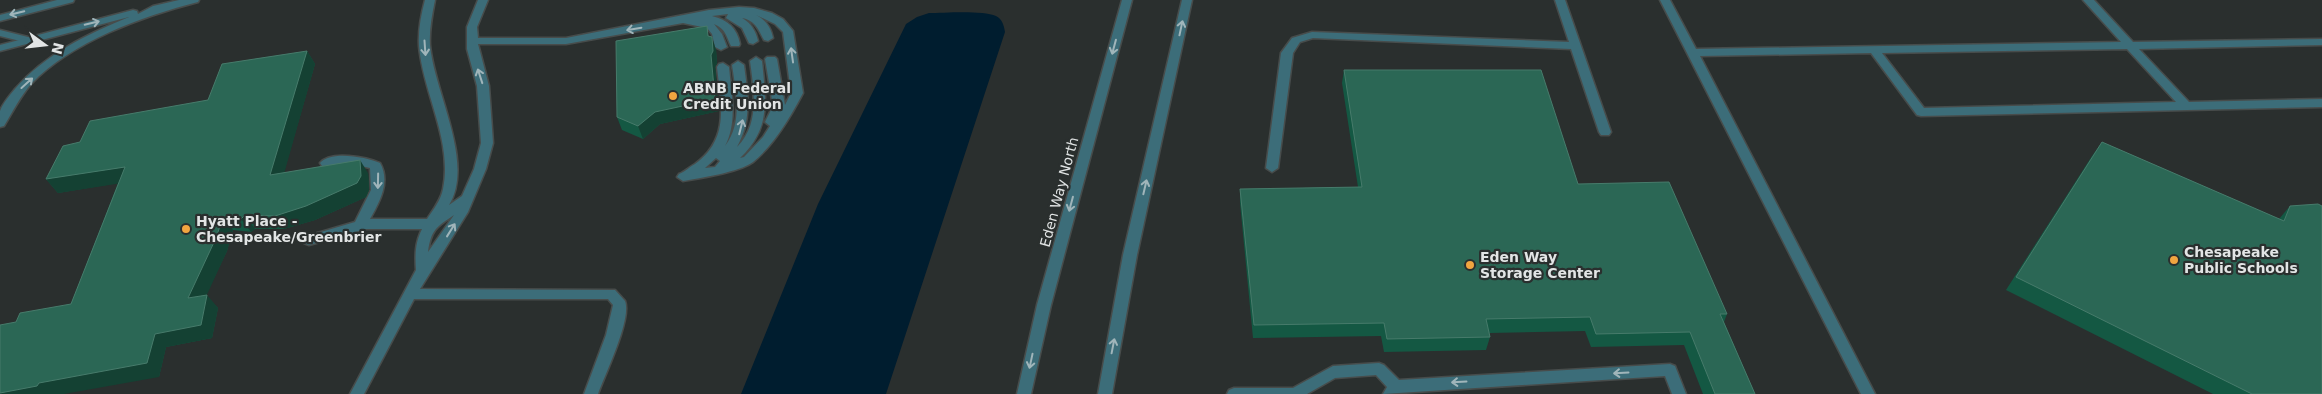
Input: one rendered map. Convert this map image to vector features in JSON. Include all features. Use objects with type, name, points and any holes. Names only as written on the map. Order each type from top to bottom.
[{"type":"street","points":[[0,18],[69,0]]},
{"type":"street","points":[[0,48],[194,0]]},
{"type":"street","points":[[423,270],[419,254],[430,224],[448,192],[451,180],[448,138],[426,62],[424,40],[430,0]]},
{"type":"street","points":[[357,394],[423,270],[447,236],[469,197],[480,169],[486,143],[483,86],[477,66],[472,27],[483,0]]},
{"type":"street","name":"Eden Way North","points":[[1024,394],[1044,305],[1127,0]]},
{"type":"street","points":[[1105,394],[1130,255],[1187,0]]},
{"type":"street","points":[[1560,0],[1606,132]]},
{"type":"street","points":[[1666,0],[1868,394]]},
{"type":"street","points":[[2088,0],[2186,106]]},
{"type":"street","points":[[0,123],[5,109],[15,94],[62,55],[122,24],[164,6]]},
{"type":"street","points":[[682,20],[720,10],[748,7],[764,10],[776,16],[785,24],[788,31],[796,96],[756,153],[748,160],[726,168],[683,177],[709,159],[721,145],[727,126],[723,67]]},
{"type":"street","points":[[473,41],[566,41],[718,15],[743,15],[755,19],[765,27],[768,38]]},
{"type":"street","points":[[718,15],[740,20],[750,31],[753,41]]},
{"type":"street","points":[[699,18],[717,20],[728,26],[735,44]]},
{"type":"street","points":[[682,20],[703,23],[715,29],[718,32],[721,47]]},
{"type":"street","points":[[0,33],[28,40]]},
{"type":"street","points":[[1272,168],[1287,53],[1296,40],[1312,35],[1576,46]]},
{"type":"street","points":[[1693,54],[2322,42]]},
{"type":"street","points":[[1874,50],[1922,112],[2322,103]]},
{"type":"street","points":[[726,168],[747,153],[766,131],[778,110],[771,59]]},
{"type":"street","points":[[713,171],[728,162],[742,148],[759,123],[761,109],[756,61]]},
{"type":"street","points":[[698,174],[724,156],[739,135],[743,113],[738,64]]},
{"type":"street","points":[[326,163],[349,160],[368,162],[376,166],[378,173],[377,195],[360,225]]},
{"type":"street","points":[[309,240],[360,225],[430,224],[469,197]]},
{"type":"street","points":[[410,294],[599,292],[610,294],[617,298],[620,306],[619,314],[591,394]]},
{"type":"street","points":[[1234,394],[1299,393],[1332,372],[1379,369],[1395,391],[1670,370],[1679,394]]},
{"type":"water","points":[[973,12],[990,14],[1000,19],[1005,32],[886,394],[741,394],[818,204],[906,24],[917,17],[929,13]]},
{"type":"building","name":"ABNB Federal Credit Union","points":[[707,26],[708,36],[712,37],[713,51],[711,55],[715,99],[655,112],[638,126],[617,117],[616,41]]},
{"type":"building","name":"Hyatt Place - Chesapeake/Greenbrier","points":[[307,51],[270,175],[360,160],[361,176],[357,183],[306,206],[275,216],[245,215],[241,219],[223,217],[216,238],[188,298],[207,295],[201,325],[155,334],[147,363],[39,383],[37,386],[0,393],[0,325],[16,322],[20,313],[71,304],[125,167],[46,179],[63,146],[80,142],[90,121],[208,100],[222,64]]},
{"type":"building","name":"Eden Way Storage Center","points":[[1344,70],[1541,70],[1578,184],[1669,182],[1727,314],[1720,314],[1755,394],[1715,394],[1690,332],[1596,334],[1590,317],[1486,319],[1490,337],[1387,339],[1384,323],[1254,325],[1240,189],[1362,187]]},
{"type":"building","name":"Chesapeake Public Schools","points":[[2102,142],[2284,221],[2290,206],[2318,204],[2322,206],[2322,394],[2252,394],[2016,277]]},
{"type":"place","name":"ABNB Federal Credit Union","points":[[673,96]]},
{"type":"place","name":"Hyatt Place - Chesapeake/Greenbrier","points":[[186,229]]},
{"type":"place","name":"Chesapeake Public Schools","points":[[2174,260]]},
{"type":"place","name":"Eden Way Storage Center","points":[[1470,265]]}]
